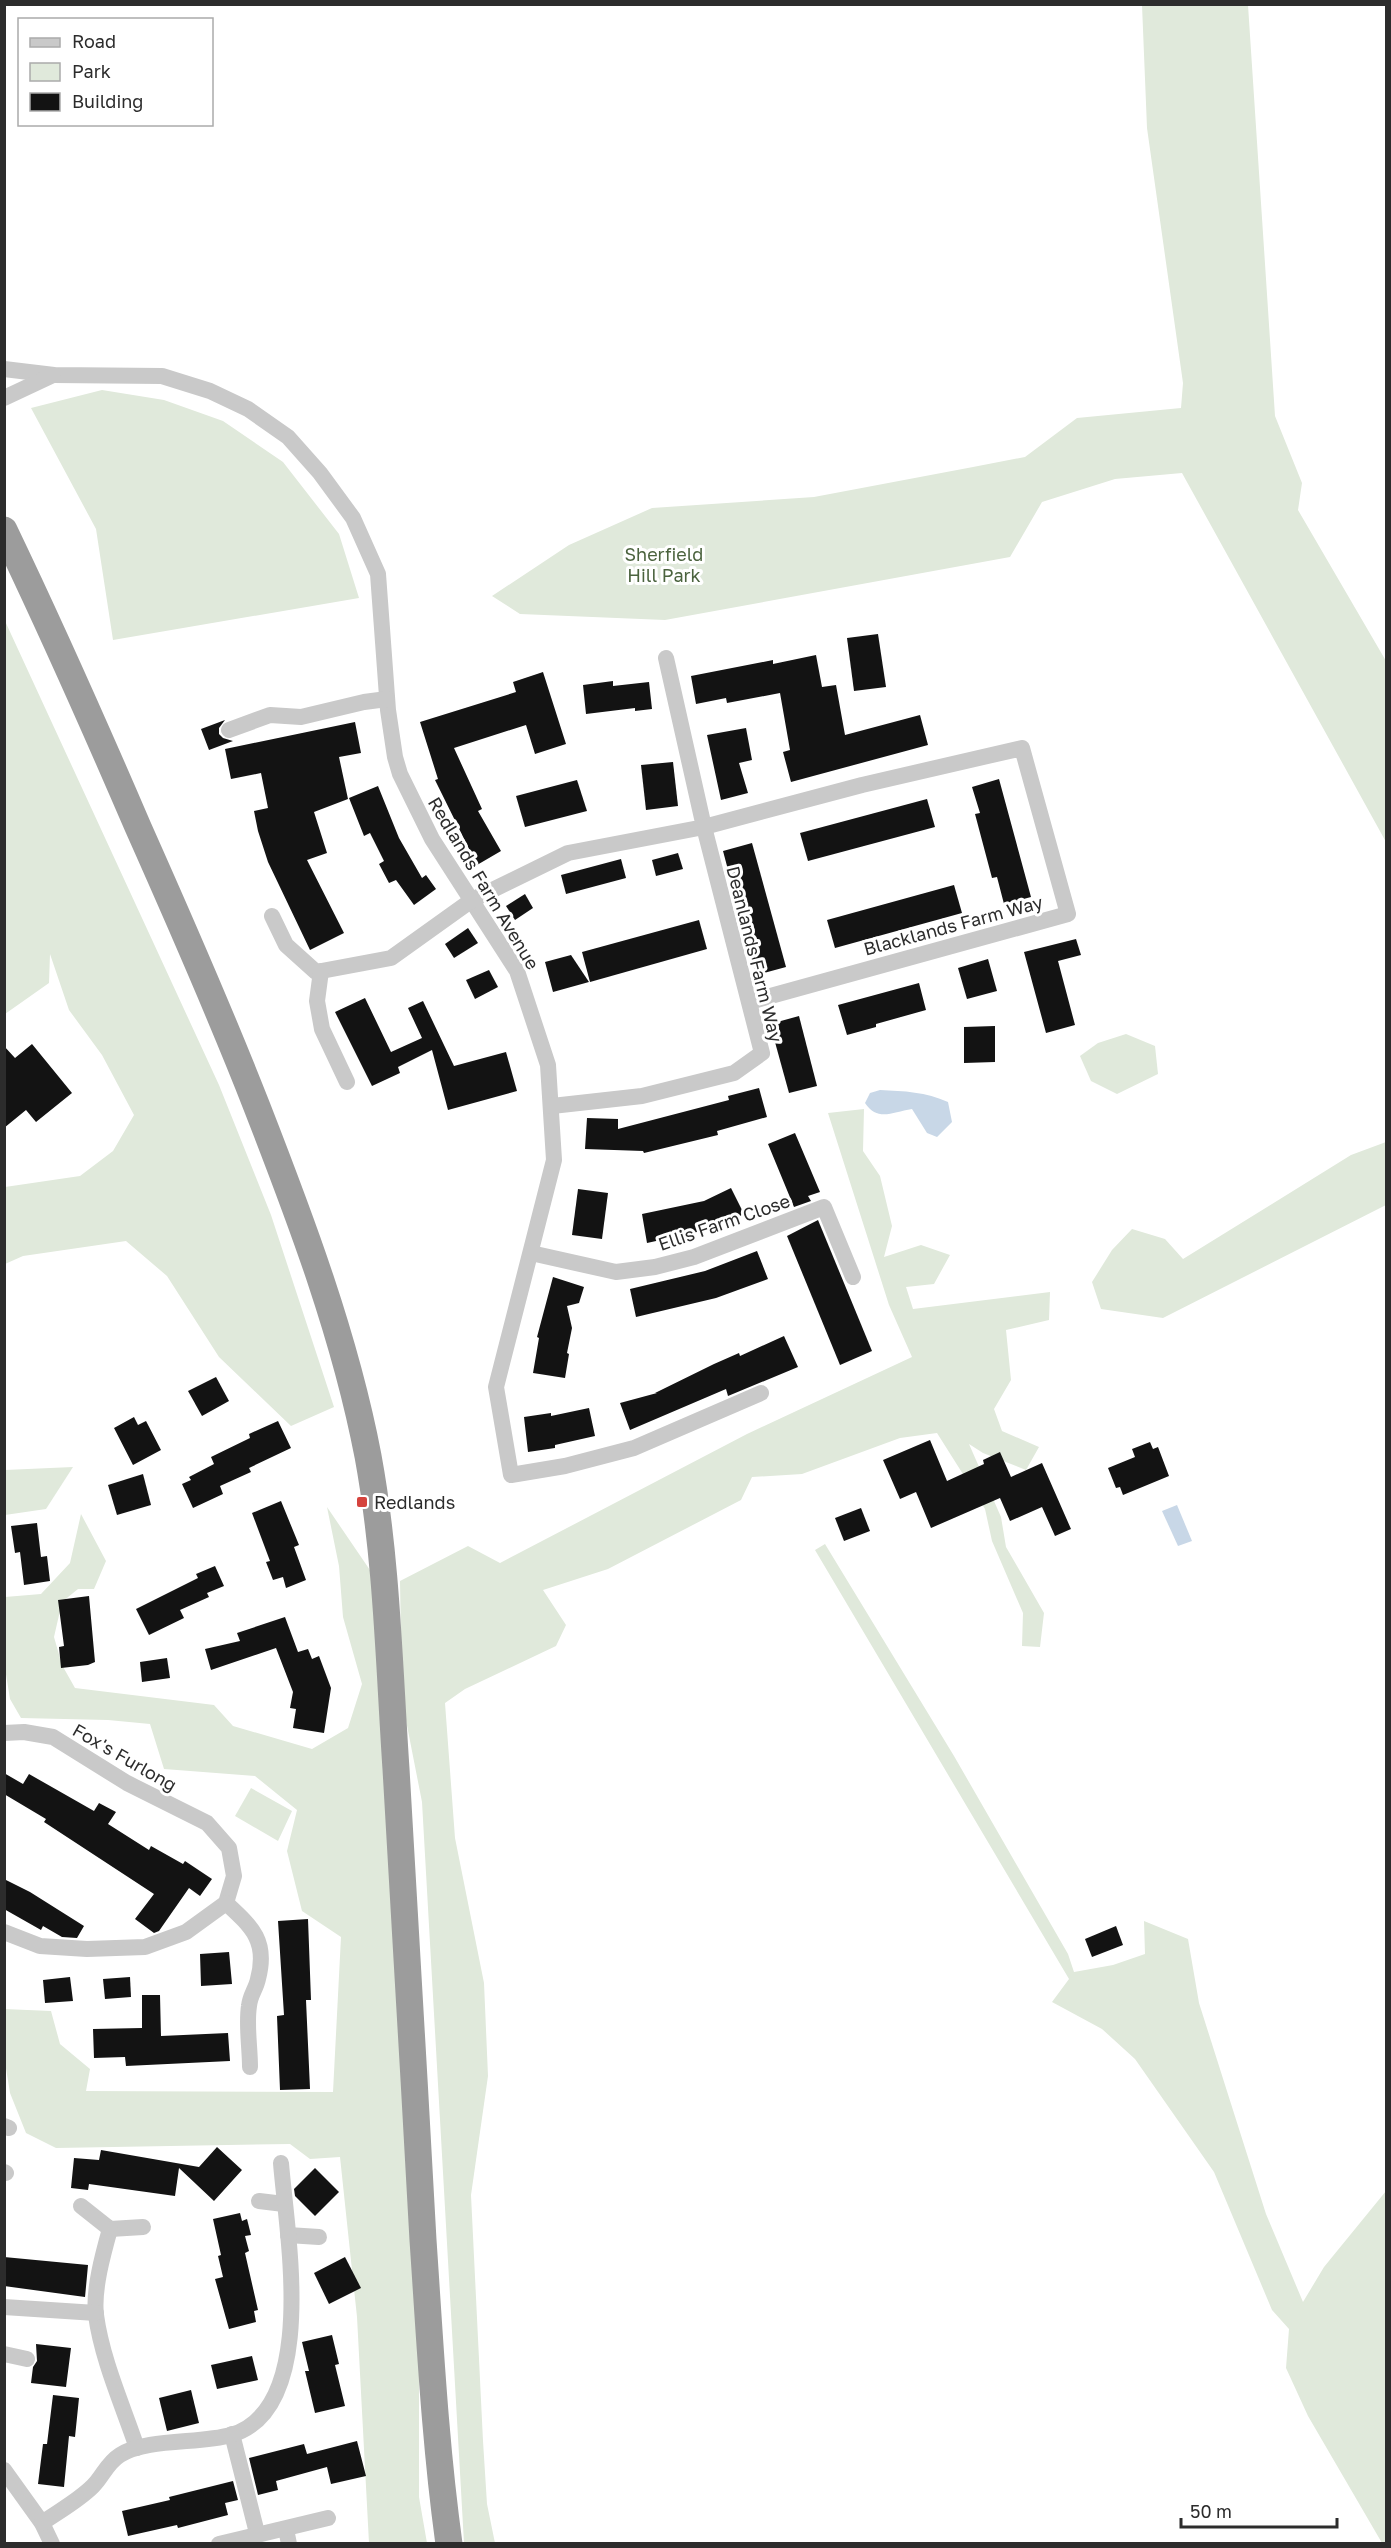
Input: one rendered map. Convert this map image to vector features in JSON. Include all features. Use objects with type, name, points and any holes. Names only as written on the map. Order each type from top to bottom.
[{"type":"highway","points":[[4,530],[71,672],[209,987],[242,1068],[310,1248],[337,1331],[356,1403],[373,1491],[384,1584],[408,1952],[430,2348],[449,2544]]},
{"type":"street","name":"Redlands Farm Avenue","points":[[4,369],[54,375],[162,376],[210,391],[249,409],[288,436],[320,472],[353,518],[378,574],[387,699],[395,757],[400,774],[432,839],[517,971],[548,1065],[554,1160],[496,1387],[511,1475],[565,1466],[634,1448],[761,1393]]},
{"type":"street","name":"Redlands Farm Avenue","points":[[4,398],[54,375]]},
{"type":"street","points":[[666,658],[704,827]]},
{"type":"street","points":[[229,730],[270,716],[301,717],[387,699]]},
{"type":"street","name":"Blacklands Farm Way","points":[[321,971],[391,958],[472,900],[568,853],[704,827],[862,785],[1022,748],[1068,914],[749,1002]]},
{"type":"street","name":"Deanlands Farm Way","points":[[552,1106],[642,1096],[734,1072],[762,1053],[704,827]]},
{"type":"street","points":[[272,916],[285,945],[316,972],[321,971],[317,1001],[322,1029],[347,1082]]},
{"type":"street","name":"Ellis Farm Close","points":[[531,1253],[616,1272],[655,1267],[694,1257],[824,1208],[853,1277]]},
{"type":"street","name":"Fox's Furlong","points":[[4,1733],[24,1732],[53,1737],[127,1784],[207,1822],[229,1848],[234,1876],[226,1903]]},
{"type":"street","points":[[4,1932],[40,1946],[145,1947],[186,1932],[226,1903],[251,1926],[259,1940],[261,1957],[258,1981],[250,1995],[248,2009],[250,2067]]},
{"type":"street","points":[[42,2523],[95,2484],[114,2459],[138,2448],[232,2434],[252,2425],[264,2414],[276,2393],[285,2367],[292,2322],[288,2235],[281,2163]]},
{"type":"street","points":[[259,2200],[284,2204]]},
{"type":"street","points":[[81,2206],[110,2229],[143,2227]]},
{"type":"street","points":[[110,2229],[102,2259],[96,2313],[101,2341],[138,2448]]},
{"type":"street","points":[[288,2235],[319,2237]]},
{"type":"street","points":[[4,2307],[96,2313]]},
{"type":"street","points":[[4,2354],[27,2359]]},
{"type":"street","points":[[232,2434],[257,2533]]},
{"type":"street","points":[[4,2470],[42,2523],[52,2544]]},
{"type":"street","points":[[219,2544],[257,2533],[288,2536],[328,2518]]},
{"type":"green space","name":"Sherfield Hill Park","points":[[1142,5],[1248,5],[1275,416],[1302,483],[1298,510],[1386,661],[1386,842],[1182,473],[1115,479],[1042,502],[1010,557],[665,620],[520,614],[492,596],[569,545],[652,508],[814,497],[973,467],[1025,457],[1077,418],[1181,408],[1183,383],[1147,128]]},
{"type":"green space","points":[[102,390],[164,400],[223,421],[283,462],[339,534],[359,598],[113,640],[96,529],[31,408]]},
{"type":"green space","points":[[5,621],[219,1085],[271,1215],[334,1407],[291,1426],[219,1357],[167,1276],[126,1241],[23,1256],[5,1264],[5,1187],[80,1176],[113,1151],[134,1115],[102,1055],[69,1010],[50,954],[49,983],[5,1014]]},
{"type":"green space","points":[[1126,1034],[1155,1046],[1158,1074],[1117,1094],[1091,1081],[1080,1056],[1098,1043]]},
{"type":"green space","points":[[864,1109],[863,1151],[880,1176],[892,1226],[884,1257],[921,1245],[950,1255],[934,1284],[906,1287],[913,1309],[1050,1292],[1049,1320],[1006,1330],[1011,1380],[994,1409],[1002,1431],[1039,1447],[1026,1470],[983,1453],[969,1444],[1001,1517],[1006,1547],[1044,1613],[1040,1647],[1022,1646],[1023,1613],[992,1541],[985,1509],[937,1433],[900,1438],[802,1474],[752,1477],[741,1500],[608,1569],[543,1590],[566,1625],[556,1646],[465,1689],[445,1703],[455,1838],[484,1983],[488,2076],[471,2195],[487,2504],[495,2543],[464,2543],[422,1802],[402,1700],[400,1581],[468,1546],[500,1563],[747,1434],[912,1357],[889,1305],[828,1113]]},
{"type":"green space","points":[[1386,1142],[1386,1205],[1163,1318],[1101,1309],[1092,1282],[1112,1250],[1132,1229],[1165,1239],[1183,1259],[1351,1155]]},
{"type":"green space","points":[[73,1467],[46,1509],[5,1515],[5,1470]]},
{"type":"green space","points":[[327,1507],[374,1576],[419,2363],[419,2497],[427,2543],[369,2543],[357,2317],[340,2157],[310,2159],[290,2144],[56,2148],[26,2133],[10,2093],[5,2062],[4,2009],[51,2011],[60,2044],[90,2069],[86,2091],[333,2092],[341,1937],[302,1911],[287,1851],[297,1810],[255,1776],[164,1769],[150,1724],[108,1720],[21,1718],[10,1699],[4,1662],[5,1597],[41,1594],[70,1563],[81,1514],[106,1561],[94,1589],[78,1589],[62,1602],[54,1637],[62,1665],[75,1688],[214,1705],[233,1726],[312,1749],[348,1728],[362,1684],[343,1617],[339,1566]]},
{"type":"green space","points":[[825,1544],[954,1756],[1068,1954],[1074,1972],[1113,1965],[1145,1954],[1144,1921],[1188,1939],[1199,2003],[1266,2214],[1303,2302],[1324,2267],[1386,2191],[1386,2543],[1382,2543],[1308,2416],[1286,2368],[1289,2329],[1272,2310],[1214,2172],[1135,2059],[1102,2029],[1052,2002],[1069,1979],[815,1550]]},
{"type":"green space","points":[[251,1788],[292,1811],[278,1841],[235,1816]]},
{"type":"water","points":[[880,1090],[923,1094],[948,1102],[952,1122],[937,1137],[927,1133],[912,1109],[886,1114],[875,1112],[865,1103],[870,1093]]},
{"type":"water","points":[[1177,1505],[1192,1541],[1178,1546],[1162,1511]]},
{"type":"building","points":[[878,634],[886,687],[854,691],[847,638]]},
{"type":"building","points":[[816,655],[822,687],[836,685],[845,735],[920,715],[928,745],[791,782],[783,752],[790,750],[780,693],[727,703],[726,698],[696,704],[691,676],[773,660],[773,664]]},
{"type":"building","points":[[543,672],[566,744],[535,754],[526,725],[454,748],[482,809],[478,811],[501,851],[477,865],[435,780],[438,779],[420,722],[516,692],[513,682]]},
{"type":"building","points":[[613,681],[613,686],[649,682],[652,709],[635,711],[635,708],[586,714],[583,685]]},
{"type":"building","points":[[225,720],[219,728],[219,734],[233,741],[209,750],[201,729]]},
{"type":"building","points":[[355,722],[361,753],[339,757],[348,799],[314,812],[327,853],[307,860],[344,933],[310,950],[268,862],[258,831],[254,811],[268,808],[261,773],[231,779],[225,749]]},
{"type":"building","points":[[746,728],[752,760],[739,763],[748,793],[721,800],[707,735]]},
{"type":"building","points":[[673,762],[678,806],[646,810],[641,765]]},
{"type":"building","points":[[999,779],[1031,897],[1004,904],[997,877],[992,878],[975,814],[980,813],[972,787]]},
{"type":"building","points":[[577,780],[587,811],[525,827],[516,796]]},
{"type":"building","points":[[378,786],[399,838],[422,878],[426,875],[436,889],[414,905],[396,880],[389,883],[379,864],[384,861],[370,833],[364,836],[349,798]]},
{"type":"building","points":[[927,799],[935,827],[808,861],[800,833]]},
{"type":"building","points":[[752,843],[786,967],[756,975],[723,851]]},
{"type":"building","points":[[678,853],[683,869],[656,876],[652,860]]},
{"type":"building","points":[[621,859],[626,878],[566,894],[561,875]]},
{"type":"building","points":[[954,885],[962,913],[835,948],[827,920]]},
{"type":"building","points":[[525,894],[533,908],[515,920],[506,906]]},
{"type":"building","points":[[699,920],[707,949],[590,982],[582,952]]},
{"type":"building","points":[[468,928],[478,943],[454,958],[445,944]]},
{"type":"building","points":[[1076,939],[1081,955],[1058,961],[1075,1025],[1046,1033],[1024,952]]},
{"type":"building","points":[[571,955],[589,982],[553,992],[545,962]]},
{"type":"building","points":[[988,959],[997,991],[967,999],[958,968]]},
{"type":"building","points":[[489,970],[498,987],[475,999],[466,980]]},
{"type":"building","points":[[919,983],[926,1010],[847,1035],[838,1005]]},
{"type":"building","points":[[365,998],[391,1052],[422,1038],[408,1008],[423,1001],[454,1066],[506,1052],[517,1091],[448,1110],[432,1050],[398,1067],[400,1073],[372,1086],[335,1012]]},
{"type":"building","points":[[799,1016],[817,1086],[789,1093],[770,1024]]},
{"type":"building","points":[[995,1026],[995,1062],[964,1063],[964,1027]]},
{"type":"building","points":[[32,1044],[72,1093],[36,1122],[26,1110],[4,1128],[4,1046],[15,1058]]},
{"type":"building","points":[[759,1088],[767,1117],[717,1131],[718,1135],[644,1153],[643,1151],[585,1149],[587,1118],[618,1119],[618,1129],[729,1100],[728,1096]]},
{"type":"building","points":[[795,1133],[820,1192],[808,1196],[811,1201],[794,1207],[768,1144]]},
{"type":"building","points":[[731,1188],[744,1214],[715,1228],[647,1243],[642,1214],[704,1201]]},
{"type":"building","points":[[578,1189],[608,1193],[602,1239],[572,1235]]},
{"type":"building","points":[[818,1220],[872,1351],[840,1365],[787,1236]]},
{"type":"building","points":[[757,1251],[768,1279],[716,1298],[636,1317],[630,1289],[705,1271]]},
{"type":"building","points":[[553,1277],[584,1287],[579,1303],[567,1306],[572,1328],[565,1378],[533,1373],[539,1338],[537,1337]]},
{"type":"building","points":[[784,1336],[798,1367],[728,1396],[726,1389],[630,1430],[620,1403],[657,1393],[655,1393],[714,1364],[739,1353],[740,1356]]},
{"type":"building","points":[[216,1377],[229,1401],[202,1416],[188,1391]]},
{"type":"building","points":[[589,1408],[595,1436],[555,1445],[555,1448],[528,1452],[524,1417],[551,1413],[551,1416]]},
{"type":"building","points":[[134,1417],[138,1425],[146,1421],[161,1450],[133,1465],[114,1428]]},
{"type":"building","points":[[278,1421],[291,1448],[249,1468],[251,1472],[220,1486],[223,1494],[193,1508],[182,1484],[191,1480],[189,1477],[214,1464],[211,1457],[250,1438],[249,1434]]},
{"type":"building","points":[[930,1440],[947,1481],[984,1464],[983,1460],[1000,1452],[1011,1477],[1042,1463],[1071,1529],[1055,1536],[1042,1507],[1010,1521],[1000,1498],[931,1528],[916,1492],[900,1499],[883,1460]]},
{"type":"building","points":[[1150,1442],[1153,1449],[1158,1447],[1169,1476],[1123,1495],[1120,1487],[1116,1488],[1108,1468],[1135,1457],[1132,1449]]},
{"type":"building","points":[[143,1474],[151,1505],[117,1515],[108,1485]]},
{"type":"building","points":[[281,1501],[299,1545],[294,1547],[306,1580],[286,1588],[283,1577],[273,1580],[266,1562],[270,1561],[252,1513]]},
{"type":"building","points":[[861,1508],[870,1531],[844,1541],[835,1518]]},
{"type":"building","points":[[37,1523],[41,1557],[47,1556],[50,1581],[24,1585],[20,1552],[15,1553],[11,1526]]},
{"type":"building","points":[[215,1566],[224,1586],[207,1593],[209,1597],[180,1610],[184,1618],[149,1635],[136,1609],[198,1578],[196,1574]]},
{"type":"building","points":[[89,1596],[95,1662],[61,1668],[59,1647],[64,1646],[58,1600]]},
{"type":"building","points":[[285,1617],[298,1652],[308,1649],[312,1659],[319,1656],[331,1688],[324,1733],[293,1728],[296,1709],[290,1708],[293,1692],[276,1648],[211,1670],[205,1649],[240,1641],[237,1633]]},
{"type":"building","points":[[167,1658],[170,1678],[142,1682],[140,1662]]},
{"type":"building","points":[[4,1773],[23,1784],[29,1774],[94,1811],[99,1803],[116,1812],[108,1824],[149,1850],[151,1846],[183,1864],[185,1861],[212,1879],[200,1896],[189,1888],[159,1931],[154,1933],[135,1919],[154,1894],[44,1822],[46,1819],[4,1794]]},
{"type":"building","points":[[4,1879],[30,1892],[84,1926],[77,1938],[62,1937],[43,1926],[41,1930],[4,1909]]},
{"type":"building","points":[[308,1919],[311,2000],[306,2000],[310,2089],[280,2090],[277,2016],[284,2015],[278,1921]]},
{"type":"building","points":[[1116,1926],[1123,1945],[1092,1957],[1085,1939]]},
{"type":"building","points":[[229,1952],[232,1984],[201,1986],[200,1954]]},
{"type":"building","points":[[70,1977],[73,2001],[45,2003],[43,1980]]},
{"type":"building","points":[[130,1977],[131,1997],[105,1999],[103,1979]]},
{"type":"building","points":[[142,1995],[160,1995],[161,2036],[228,2033],[230,2061],[126,2066],[125,2057],[94,2058],[93,2029],[142,2028]]},
{"type":"building","points":[[217,2147],[242,2170],[214,2201],[179,2168],[175,2196],[89,2184],[88,2190],[71,2188],[74,2158],[99,2160],[101,2150],[199,2167]]},
{"type":"building","points":[[315,2168],[339,2192],[315,2216],[295,2196],[294,2189]]},
{"type":"building","points":[[240,2213],[242,2221],[247,2219],[251,2235],[245,2236],[249,2251],[245,2253],[258,2310],[254,2311],[256,2322],[229,2329],[215,2279],[223,2277],[213,2219]]},
{"type":"building","points":[[4,2257],[88,2265],[85,2297],[4,2286]]},
{"type":"building","points":[[345,2257],[361,2288],[329,2304],[314,2273]]},
{"type":"building","points":[[332,2335],[339,2364],[335,2365],[345,2406],[315,2413],[305,2371],[309,2371],[302,2342]]},
{"type":"building","points":[[36,2344],[71,2348],[66,2387],[31,2383],[33,2367],[37,2361]]},
{"type":"building","points":[[252,2356],[258,2380],[217,2389],[211,2365]]},
{"type":"building","points":[[191,2390],[199,2423],[167,2431],[159,2398]]},
{"type":"building","points":[[53,2395],[79,2398],[75,2437],[69,2436],[64,2487],[38,2484],[43,2444],[47,2444]]},
{"type":"building","points":[[357,2441],[366,2476],[331,2484],[327,2467],[276,2481],[278,2490],[258,2495],[249,2458],[304,2444],[307,2454]]},
{"type":"building","points":[[233,2481],[238,2500],[225,2503],[228,2515],[178,2528],[177,2525],[128,2536],[122,2511],[170,2500],[169,2497]]},
{"type":"place","name":"Redlands","points":[[362,1502]]}]
